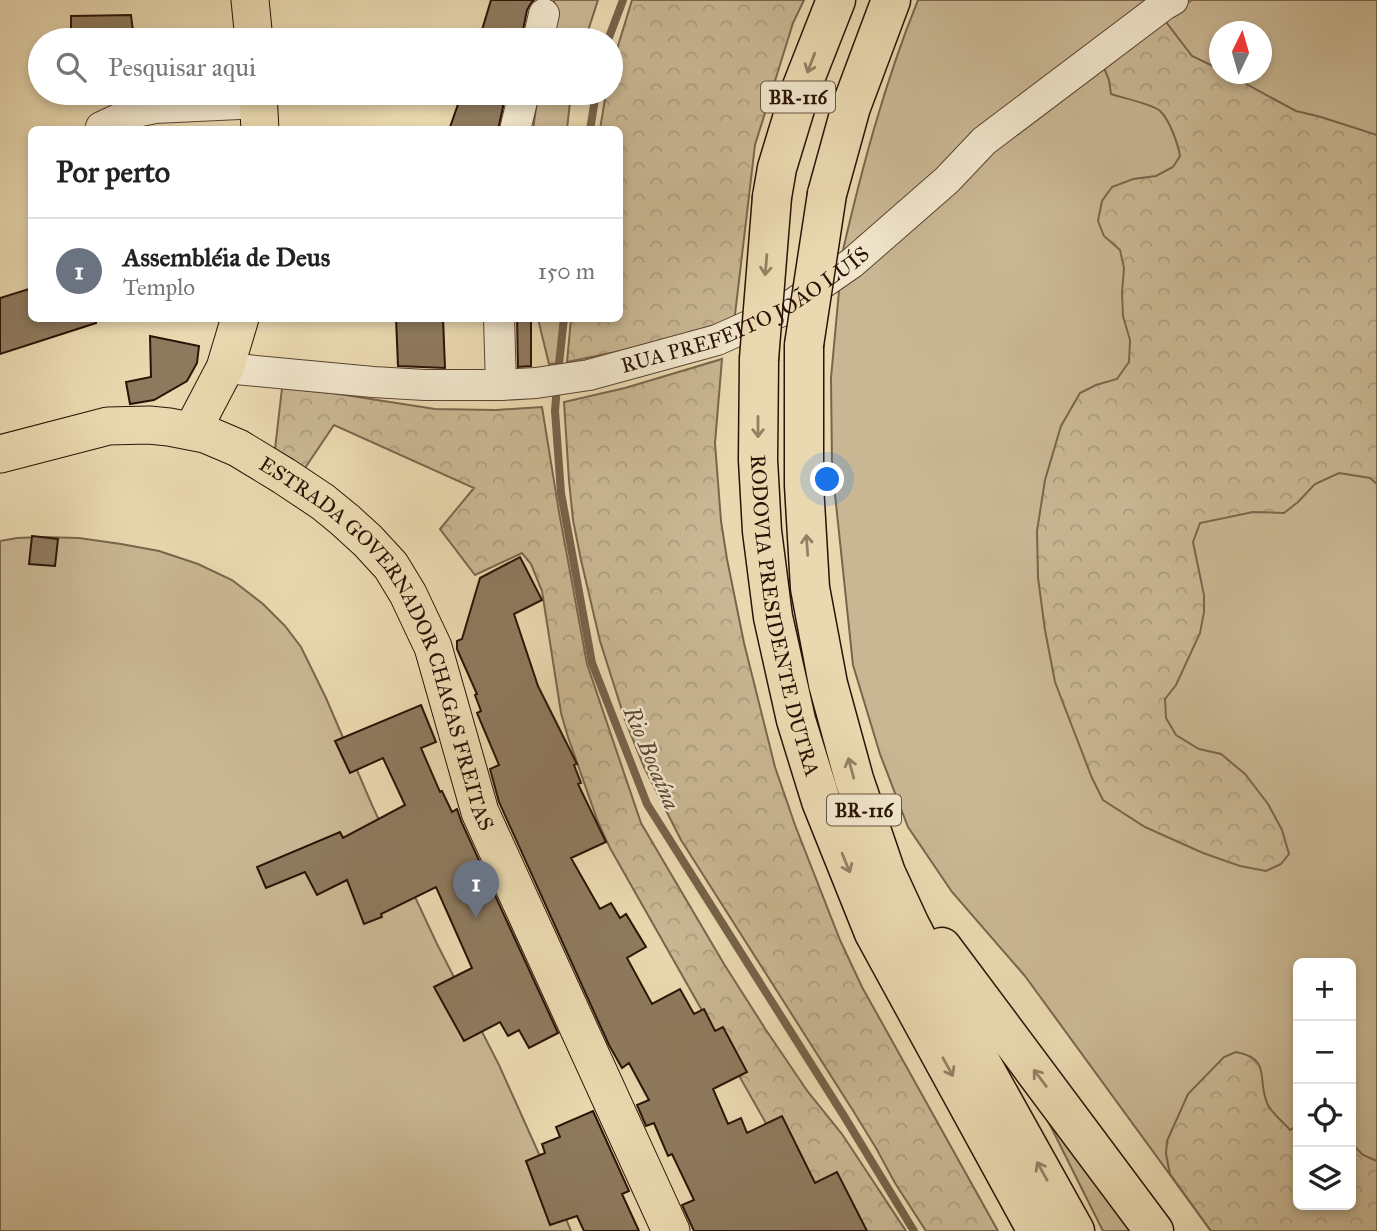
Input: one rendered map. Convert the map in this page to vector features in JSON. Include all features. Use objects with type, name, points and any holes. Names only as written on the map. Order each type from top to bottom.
[{"type":"highway","name":"RODOVIA PRESIDENTE DUTRA","points":[[836,0],[801,89],[777,168],[772,197],[759,359],[758,460],[761,519],[773,617],[796,720],[821,801],[874,933],[1037,1231]]},
{"type":"highway","name":"RODOVIA PRESIDENTE DUTRA","points":[[891,0],[851,107],[827,194],[804,345],[804,485],[810,588],[828,684],[854,779],[886,873],[983,1066],[1075,1231]]},
{"type":"highway","points":[[886,873],[1154,1231]]},
{"type":"main road","points":[[250,0],[253,28]]},
{"type":"main road","points":[[192,431],[225,368],[239,322]]},
{"type":"main road","name":"ESTRADA GOVERNADOR CHAGAS FREITAS","points":[[0,454],[108,426],[149,425],[192,431],[238,448],[323,502],[368,541],[391,566],[408,594],[433,647],[480,812],[671,1231]]},
{"type":"street","name":"RUA PREFEITO JOÃO LUÍS","points":[[225,368],[386,383],[501,385],[589,375],[717,340],[784,310],[852,263],[947,180],[984,141],[1173,0]]},
{"type":"street","points":[[516,126],[521,105]]},
{"type":"street","points":[[103,126],[131,113],[155,108],[259,108]]},
{"type":"street","points":[[499,322],[501,385]]},
{"type":"green space","points":[[554,0],[598,0],[589,28],[548,28]]},
{"type":"green space","points":[[632,0],[804,0],[793,23],[755,145],[734,323],[567,362],[571,322],[623,322],[623,126],[600,126],[604,105],[623,105],[623,30]]},
{"type":"green space","points":[[918,0],[1162,0],[841,259],[874,128]]},
{"type":"green space","points":[[1192,0],[1377,0],[1377,1231],[1211,1231],[1025,976],[952,892],[908,827],[880,754],[853,665],[832,466],[831,378],[840,280],[984,158],[1163,18]]},
{"type":"green space","points":[[1163,18],[1192,56],[1209,64],[1209,84],[1247,84],[1296,111],[1377,135],[1377,484],[1370,478],[1339,473],[1315,484],[1284,513],[1253,512],[1200,523],[1193,542],[1204,595],[1200,633],[1176,685],[1165,699],[1166,718],[1176,735],[1199,749],[1221,754],[1245,774],[1268,804],[1282,830],[1289,854],[1281,864],[1266,871],[1240,866],[1203,853],[1145,827],[1103,800],[1055,682],[1038,578],[1037,531],[1045,480],[1061,426],[1080,393],[1117,379],[1129,362],[1130,340],[1123,316],[1124,268],[1120,250],[1104,236],[1098,221],[1102,201],[1112,187],[1133,179],[1156,176],[1173,167],[1180,156],[1173,132],[1163,114],[1150,106],[1111,94],[1102,63]]},
{"type":"green space","points":[[536,105],[570,105],[567,126],[534,126]]},
{"type":"green space","points":[[539,322],[561,322],[560,363],[549,364]]},
{"type":"green space","points":[[722,359],[715,443],[721,521],[744,643],[775,767],[840,940],[862,987],[998,1231],[926,1231],[681,840],[644,767],[625,720],[600,641],[573,520],[564,402],[625,388]]},
{"type":"green space","points":[[282,388],[435,409],[496,410],[542,407],[587,664],[641,823],[766,1030],[808,1092],[842,1134],[906,1231],[827,1231],[610,848],[598,822],[561,713],[542,591],[531,564],[522,553],[475,575],[440,529],[474,488],[334,425],[303,471],[274,458]]},
{"type":"green space","points":[[41,537],[79,538],[121,544],[159,551],[198,564],[232,580],[263,604],[285,626],[301,647],[326,698],[437,944],[499,1065],[571,1231],[0,1231],[0,541]]},
{"type":"green space","points":[[1236,1052],[1255,1060],[1261,1072],[1268,1105],[1290,1130],[1293,1128],[1293,1210],[1356,1210],[1356,1148],[1363,1155],[1377,1161],[1377,1231],[1211,1231],[1170,1174],[1166,1154],[1167,1141],[1188,1094],[1224,1057]]},
{"type":"green space","points":[[1042,1109],[1139,1231],[1103,1231]]},
{"type":"building","points":[[491,0],[534,0],[527,10],[523,28],[483,28]]},
{"type":"building","points":[[131,15],[133,28],[71,28],[71,16]]},
{"type":"building","points":[[458,105],[503,105],[499,126],[450,126]]},
{"type":"building","points":[[28,289],[28,322],[96,323],[0,354],[0,298]]},
{"type":"building","points":[[396,322],[443,322],[445,368],[398,366]]},
{"type":"building","points":[[517,322],[531,322],[531,366],[518,367]]},
{"type":"building","points":[[150,336],[199,346],[197,363],[187,381],[154,400],[130,404],[126,382],[151,377]]},
{"type":"building","points":[[32,536],[58,539],[55,566],[29,564]]},
{"type":"building","points":[[520,557],[542,600],[514,614],[538,686],[577,764],[574,765],[581,783],[578,784],[606,842],[571,858],[600,909],[611,903],[620,918],[626,914],[646,947],[627,958],[652,1004],[680,989],[694,1014],[704,1009],[715,1031],[723,1027],[747,1072],[713,1089],[728,1124],[741,1118],[747,1133],[782,1116],[815,1183],[837,1172],[867,1231],[694,1231],[682,1205],[694,1200],[672,1154],[668,1156],[654,1123],[646,1126],[637,1105],[649,1100],[629,1063],[622,1068],[609,1045],[499,802],[490,769],[499,765],[477,713],[481,711],[475,695],[477,694],[457,649],[457,641],[462,639],[480,578]]},
{"type":"building","points":[[421,705],[436,742],[421,748],[440,792],[442,791],[452,812],[457,809],[558,1033],[529,1048],[519,1030],[508,1036],[500,1022],[464,1041],[434,987],[472,968],[436,887],[364,924],[347,880],[317,895],[305,872],[266,888],[257,867],[340,832],[343,838],[405,805],[383,758],[350,773],[335,741]]},
{"type":"building","points":[[593,1111],[629,1191],[622,1194],[639,1231],[584,1231],[577,1216],[550,1225],[526,1161],[545,1153],[542,1144],[560,1137],[556,1127]]},
{"type":"waterway","name":"Rio Bocaína","points":[[612,28],[623,0]]},
{"type":"waterway","name":"Rio Bocaína","points":[[591,126],[594,105]]},
{"type":"waterway","name":"Rio Bocaína","points":[[558,373],[564,322]]},
{"type":"waterway","name":"Rio Bocaína","points":[[557,386],[555,411],[561,493],[592,663],[647,804],[914,1231]]},
{"type":"place","name":"Assembléia de Deus","points":[[476,918]]}]
